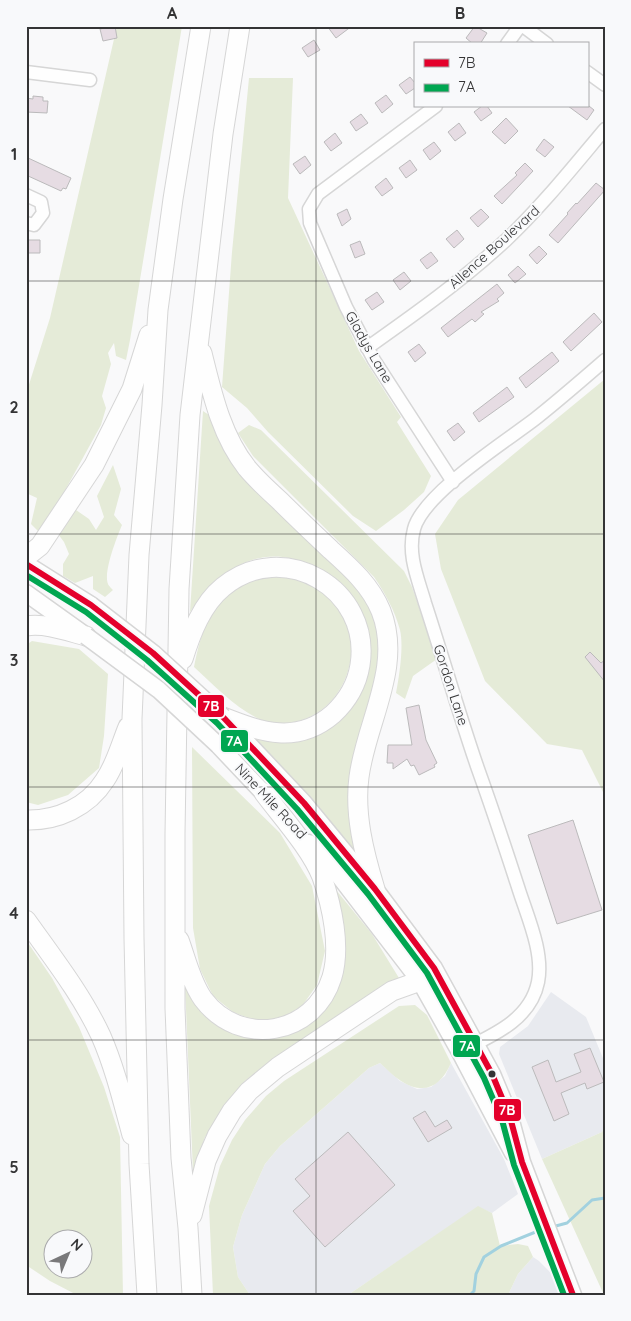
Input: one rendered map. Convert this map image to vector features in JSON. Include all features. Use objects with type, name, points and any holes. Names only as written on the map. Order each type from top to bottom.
[{"type":"highway","points":[[147,1295],[139,1164],[132,719],[139,555],[158,310],[173,199],[201,26]]},
{"type":"highway","points":[[192,1295],[181,1158],[176,1072],[175,1008],[175,834],[181,538],[190,415],[222,143],[240,26]]},
{"type":"highway","points":[[26,557],[40,546],[94,465],[132,389],[158,310]]},
{"type":"highway","points":[[200,341],[221,423],[238,455],[255,477],[357,574],[374,596],[381,611],[387,634],[388,658],[384,680],[363,753],[358,786],[360,830],[375,889]]},
{"type":"highway","points":[[178,674],[186,646],[204,610],[215,594],[237,577],[264,568],[286,568],[308,573],[334,590],[352,613],[361,646],[361,659],[357,677],[350,694],[343,704],[328,718],[318,724],[293,733],[264,732],[223,717]]},
{"type":"highway","points":[[26,626],[57,628],[86,636]]},
{"type":"highway","points":[[26,820],[44,819],[61,814],[78,807],[94,794],[106,780],[132,719]]},
{"type":"highway","points":[[175,928],[194,983],[202,998],[220,1016],[232,1024],[256,1030],[279,1028],[298,1021],[319,1003],[326,992],[333,971],[335,939],[331,911],[322,877],[314,860],[264,793]]},
{"type":"highway","points":[[26,920],[80,997],[101,1036],[120,1094],[139,1164]]},
{"type":"highway","points":[[188,1228],[206,1161],[217,1136],[232,1111],[248,1091],[278,1067],[392,991],[420,981]]},
{"type":"main road","name":"Nine Mile Road","points":[[26,564],[91,605],[153,653],[223,717],[304,803],[375,889],[434,968],[492,1074],[510,1117],[522,1162],[573,1295]]},
{"type":"main road","name":"Nine Mile Road","points":[[26,594],[159,690],[218,745],[340,877],[420,981],[460,1052],[512,1152],[522,1162]]},
{"type":"street","points":[[510,42],[522,26],[544,42]]},
{"type":"street","points":[[26,72],[90,80]]},
{"type":"street","points":[[588,73],[605,85]]},
{"type":"street","name":"Gladys Lane","points":[[433,108],[318,194],[312,203],[309,214],[310,223],[317,241],[346,307],[367,348],[453,482]]},
{"type":"street","name":"Allence Boulevard","points":[[367,348],[459,281],[506,240],[538,207],[605,129]]},
{"type":"street","points":[[26,195],[41,202],[43,213],[34,225],[26,223]]},
{"type":"street","name":"Gordon Lane","points":[[460,1052],[496,1034],[510,1024],[531,1001],[538,981],[539,957],[412,559],[413,536],[420,515],[437,495],[536,418],[605,360]]},
{"type":"shaded area","points":[[551,992],[586,1017],[605,1063],[605,1125],[602,1132],[542,1159],[499,1054],[500,1047],[528,1026]]},
{"type":"shaded area","points":[[380,1063],[400,1081],[417,1089],[431,1087],[445,1076],[451,1063],[504,1159],[518,1194],[492,1213],[478,1207],[348,1295],[250,1295],[238,1277],[233,1247],[242,1215],[265,1164],[280,1146],[369,1068]]},
{"type":"shaded area","points":[[533,1257],[552,1274],[560,1295],[508,1295],[518,1274]]},
{"type":"green space","points":[[117,26],[182,26],[126,360],[116,356],[114,343],[108,353],[111,364],[102,396],[106,408],[101,425],[41,534],[31,524],[37,498],[26,493],[26,394],[50,318]]},
{"type":"green space","points":[[249,78],[293,78],[288,198],[359,351],[401,417],[397,422],[431,476],[424,492],[376,531],[353,516],[268,432],[247,408],[222,387],[232,252]]},
{"type":"green space","points":[[605,379],[605,796],[582,750],[547,744],[485,681],[441,569],[435,534],[458,500]]},
{"type":"green space","points":[[203,411],[212,417],[353,579],[374,613],[380,638],[357,855],[300,786],[251,735],[300,739],[365,679],[344,589],[333,577],[310,565],[291,558],[274,556],[242,564],[227,573],[214,584],[190,612]]},
{"type":"green space","points":[[249,425],[261,430],[404,571],[412,587],[437,659],[413,676],[405,699],[396,693],[401,662],[401,637],[395,616],[386,596],[374,577],[253,456],[238,433]]},
{"type":"green space","points":[[113,465],[121,489],[114,515],[122,525],[107,571],[108,584],[113,590],[105,597],[93,589],[93,576],[75,583],[63,576],[63,564],[69,554],[58,534],[76,510],[89,519],[96,530],[104,517],[97,496]]},
{"type":"green space","points":[[271,574],[304,580],[322,588],[337,603],[347,621],[351,641],[350,662],[344,681],[334,698],[318,712],[299,721],[287,724],[270,723],[246,712],[194,667],[200,640],[210,615],[217,604],[236,585],[251,578]]},
{"type":"green space","points":[[32,641],[79,649],[108,674],[104,736],[99,768],[68,795],[38,805],[26,802],[26,645]]},
{"type":"green space","points":[[192,747],[280,833],[312,886],[325,951],[317,985],[302,1006],[282,1018],[256,1021],[233,1012],[213,996],[200,969],[193,928]]},
{"type":"green space","points":[[332,885],[372,934],[399,978],[284,1052],[245,1081],[227,1102],[205,1137],[193,1172],[185,986],[189,986],[208,1017],[234,1034],[250,1038],[269,1038],[291,1034],[314,1020],[330,1000]]},
{"type":"green space","points":[[26,940],[52,978],[79,1027],[104,1087],[120,1137],[123,1295],[77,1295],[46,1278],[92,1278],[92,1228],[42,1228],[42,1276],[26,1265]]},
{"type":"green space","points":[[415,1005],[427,1015],[451,1063],[447,1071],[437,1083],[425,1088],[418,1088],[401,1081],[380,1063],[369,1068],[280,1146],[265,1164],[242,1215],[233,1247],[238,1277],[250,1295],[213,1295],[209,1206],[220,1166],[232,1140],[245,1120],[266,1096],[284,1081],[399,1006]]},
{"type":"green space","points":[[605,1125],[604,1295],[542,1159],[602,1132]]},
{"type":"green space","points":[[478,1206],[492,1213],[500,1246],[518,1244],[528,1246],[533,1257],[518,1274],[508,1295],[348,1295]]},
{"type":"building","points":[[115,26],[117,38],[103,41],[100,29]]},
{"type":"building","points":[[327,26],[352,26],[336,38]]},
{"type":"building","points":[[475,26],[487,33],[481,42],[471,42],[466,38]]},
{"type":"building","points":[[314,40],[320,50],[308,57],[302,48]]},
{"type":"building","points":[[410,77],[414,82],[414,89],[406,94],[399,85]]},
{"type":"building","points":[[386,95],[393,104],[382,113],[375,103]]},
{"type":"building","points":[[33,96],[43,97],[43,101],[48,101],[47,113],[26,112],[26,98],[33,99]]},
{"type":"building","points":[[589,106],[594,110],[587,120],[571,108],[588,108]]},
{"type":"building","points":[[479,108],[488,108],[492,113],[481,121],[474,112]]},
{"type":"building","points":[[361,114],[368,123],[356,131],[350,122]]},
{"type":"building","points":[[506,118],[518,131],[505,144],[492,132]]},
{"type":"building","points":[[459,123],[466,133],[455,141],[448,132]]},
{"type":"building","points":[[335,133],[342,143],[331,151],[324,142]]},
{"type":"building","points":[[544,139],[554,147],[545,157],[536,150]]},
{"type":"building","points":[[434,142],[441,151],[430,160],[423,150]]},
{"type":"building","points":[[305,156],[311,165],[300,174],[293,164]]},
{"type":"building","points":[[26,157],[71,178],[66,189],[63,188],[61,191],[26,175]]},
{"type":"building","points":[[410,160],[417,170],[406,178],[399,168]]},
{"type":"building","points":[[525,163],[533,171],[502,204],[494,196],[517,175],[515,173]]},
{"type":"building","points":[[386,178],[393,188],[382,196],[375,187]]},
{"type":"building","points":[[596,183],[605,190],[558,243],[549,235]]},
{"type":"building","points":[[347,209],[351,219],[342,226],[337,214]]},
{"type":"building","points":[[481,209],[489,217],[478,227],[470,218]]},
{"type":"building","points":[[457,230],[464,239],[454,248],[446,239]]},
{"type":"building","points":[[26,240],[40,240],[40,253],[26,253]]},
{"type":"building","points":[[360,241],[365,254],[355,258],[350,245]]},
{"type":"building","points":[[539,246],[547,254],[537,264],[529,255]]},
{"type":"building","points":[[431,252],[438,261],[427,269],[420,260]]},
{"type":"building","points":[[518,266],[526,274],[515,283],[508,275]]},
{"type":"building","points":[[404,272],[411,281],[400,290],[393,280]]},
{"type":"building","points":[[497,284],[504,293],[497,299],[499,301],[481,312],[484,314],[475,322],[472,319],[448,337],[441,328]]},
{"type":"building","points":[[377,292],[384,302],[372,310],[365,300]]},
{"type":"building","points":[[594,313],[602,322],[571,351],[563,342]]},
{"type":"building","points":[[419,344],[426,353],[415,362],[408,352]]},
{"type":"building","points":[[552,352],[559,361],[526,388],[519,378]]},
{"type":"building","points":[[507,387],[514,397],[479,422],[473,413]]},
{"type":"building","points":[[458,423],[465,432],[454,441],[447,431]]},
{"type":"building","points":[[590,652],[601,663],[605,660],[605,682],[585,657]]},
{"type":"building","points":[[419,705],[426,740],[437,763],[434,765],[435,767],[419,775],[414,765],[411,766],[407,759],[393,769],[393,763],[387,763],[388,745],[412,745],[406,708]]},
{"type":"building","points":[[573,820],[602,910],[557,924],[528,835]]},
{"type":"building","points":[[590,1048],[604,1082],[587,1089],[585,1083],[561,1093],[569,1114],[554,1121],[532,1067],[548,1060],[556,1082],[581,1072],[574,1054]]},
{"type":"building","points":[[425,1111],[435,1127],[447,1120],[452,1128],[428,1142],[413,1118]]},
{"type":"building","points":[[348,1132],[395,1185],[325,1247],[293,1211],[310,1196],[295,1179]]},
{"type":"waterway","points":[[552,1227],[567,1223],[592,1200],[605,1198]]},
{"type":"waterway","points":[[470,1295],[474,1291],[476,1274],[484,1257],[501,1246],[543,1229]]},
{"type":"transit line","name":"7B","points":[[26,564],[91,605],[153,653],[223,717],[304,803],[375,889],[434,968],[492,1074],[510,1117],[522,1162],[573,1295]]},
{"type":"transit line","name":"7A","points":[[26,575],[86,612],[147,660],[217,723],[297,809],[368,894],[427,973],[484,1078],[502,1120],[514,1165],[564,1295]]}]
